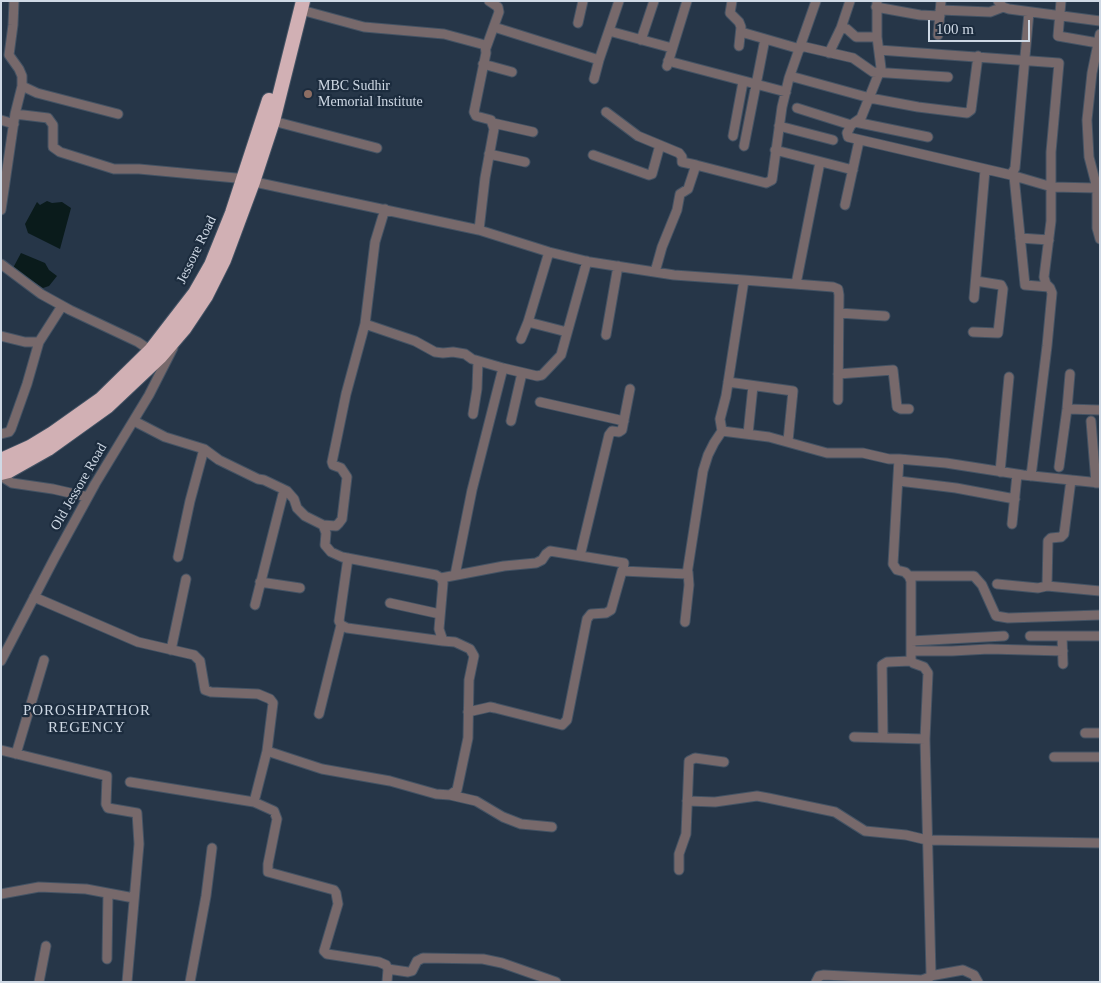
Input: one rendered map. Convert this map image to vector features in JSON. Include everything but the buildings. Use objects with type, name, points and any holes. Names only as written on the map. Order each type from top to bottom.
[{"type":"highway","name":"Jessore Road","points":[[248,181],[273,121],[299,4]]},
{"type":"highway","name":"Jessore Road","points":[[159,356],[236,218],[248,181],[267,106],[299,4]]},
{"type":"highway","points":[[1,474],[48,449],[159,356],[184,329],[206,296],[224,260],[236,218]]},
{"type":"highway","points":[[1,460],[30,447],[104,403]]},
{"type":"street","points":[[1,210],[3,185],[22,86],[22,76],[19,69],[5,52],[13,25],[14,1]]},
{"type":"street","points":[[489,1],[499,9],[486,48],[474,112],[476,116],[491,120],[493,123],[533,132]]},
{"type":"street","points":[[578,23],[583,1]]},
{"type":"street","points":[[594,79],[619,1]]},
{"type":"street","points":[[642,40],[654,1]]},
{"type":"street","points":[[686,1],[667,63],[786,92]]},
{"type":"street","points":[[732,1],[730,13],[741,24],[739,46]]},
{"type":"street","points":[[606,112],[638,136],[679,153],[682,156],[682,162],[766,182],[772,180],[775,150],[786,92],[816,1]]},
{"type":"street","points":[[829,53],[841,28],[850,1]]},
{"type":"street","points":[[1061,1],[1058,36],[1099,38],[1097,63],[1087,111],[1089,156],[1096,171],[1099,216],[1097,228],[1100,238]]},
{"type":"street","points":[[299,4],[364,27],[444,34],[483,44],[486,48]]},
{"type":"street","points":[[1097,188],[1052,187],[1013,176],[859,141],[848,137],[847,133],[853,124],[861,118],[880,72],[877,4],[898,12],[940,9],[990,12],[1000,4],[1029,12],[1100,20]]},
{"type":"street","points":[[938,35],[940,9]]},
{"type":"street","points":[[1029,12],[1013,176],[1025,285],[1049,287]]},
{"type":"street","points":[[494,27],[599,60]]},
{"type":"street","points":[[841,28],[847,29],[856,37],[877,37]]},
{"type":"street","points":[[609,31],[672,48]]},
{"type":"street","points":[[740,32],[800,48],[853,58],[869,70],[948,77]]},
{"type":"street","points":[[744,146],[765,39]]},
{"type":"street","points":[[879,50],[1059,63],[1051,146],[1052,187],[1049,240],[1044,281],[1052,293],[1031,476]]},
{"type":"street","points":[[790,76],[870,98],[961,113],[971,110],[978,56]]},
{"type":"street","points":[[483,64],[512,72]]},
{"type":"street","points":[[733,136],[744,82]]},
{"type":"street","points":[[22,86],[37,93],[118,114]]},
{"type":"street","points":[[797,108],[853,124],[928,137]]},
{"type":"street","points":[[16,114],[48,118],[54,125],[54,147],[60,152],[114,169],[204,174],[248,181],[479,230],[549,252],[587,261],[674,275],[836,288],[839,295],[838,400]]},
{"type":"street","points":[[1,120],[14,124]]},
{"type":"street","points":[[273,121],[377,148]]},
{"type":"street","points":[[479,230],[485,178],[494,129],[493,123]]},
{"type":"street","points":[[779,126],[833,140]]},
{"type":"street","points":[[845,205],[859,141]]},
{"type":"street","points":[[593,155],[649,175],[652,174],[660,145]]},
{"type":"street","points":[[775,150],[853,170]]},
{"type":"street","points":[[489,154],[525,162]]},
{"type":"street","points":[[796,284],[820,162]]},
{"type":"street","points":[[655,272],[662,247],[677,210],[680,194],[688,189],[696,165]]},
{"type":"street","points":[[974,298],[985,170]]},
{"type":"street","points":[[134,421],[165,437],[204,449],[219,460],[284,490],[294,499],[297,508],[305,516],[323,526],[336,526],[342,519],[347,477],[342,468],[333,465],[332,462],[346,394],[365,324],[375,242],[385,209]]},
{"type":"street","points":[[1020,238],[1049,240]]},
{"type":"street","points":[[521,338],[528,322],[549,252]]},
{"type":"street","points":[[365,324],[416,341],[435,352],[465,354],[478,361],[537,376],[545,373],[561,355],[587,261]]},
{"type":"street","points":[[1,264],[41,294],[138,342],[159,356]]},
{"type":"street","points":[[606,335],[618,266]]},
{"type":"street","points":[[685,622],[689,585],[688,572],[703,472],[711,449],[722,431],[720,419],[728,382],[744,280]]},
{"type":"street","points":[[973,332],[998,333],[1003,289],[1001,285],[976,281]]},
{"type":"street","points":[[1,434],[11,430],[28,384],[39,342],[62,306]]},
{"type":"street","points":[[839,313],[885,316]]},
{"type":"street","points":[[528,322],[567,332]]},
{"type":"street","points":[[1,336],[25,342],[39,342]]},
{"type":"street","name":"Old Jessore Road","points":[[1,661],[6,642],[34,597],[88,497],[134,421],[159,356]]},
{"type":"street","points":[[473,414],[477,389],[478,361]]},
{"type":"street","points":[[454,575],[472,490],[503,368]]},
{"type":"street","points":[[838,374],[893,370],[897,407],[909,410]]},
{"type":"street","points":[[511,421],[522,373]]},
{"type":"street","points":[[1059,467],[1070,374]]},
{"type":"street","points":[[1000,472],[1008,378]]},
{"type":"street","points":[[728,382],[792,391],[788,441]]},
{"type":"street","points":[[748,434],[753,386]]},
{"type":"street","points":[[580,556],[609,435],[612,431],[621,432],[630,389]]},
{"type":"street","points":[[540,402],[624,421]]},
{"type":"street","points":[[1067,409],[1100,410]]},
{"type":"street","points":[[722,431],[788,441],[826,453],[863,454],[889,459],[946,463],[1000,472],[1098,483],[1091,421]]},
{"type":"street","points":[[178,557],[204,449]]},
{"type":"street","points":[[899,459],[893,564],[897,570],[906,572],[909,576],[911,661]]},
{"type":"street","points":[[1,474],[12,484],[53,489],[88,497]]},
{"type":"street","points":[[1012,524],[1018,474]]},
{"type":"street","points":[[1047,586],[1048,541],[1052,538],[1060,538],[1064,534],[1071,480]]},
{"type":"street","points":[[899,481],[956,488],[1014,499]]},
{"type":"street","points":[[255,605],[284,490]]},
{"type":"street","points":[[323,526],[326,533],[325,542],[327,549],[342,557],[436,575],[441,578],[443,583],[439,629],[443,641]]},
{"type":"street","points":[[441,578],[504,566],[536,563],[542,560],[550,551],[624,563],[611,610],[606,613],[591,614],[587,619],[565,723],[558,725],[495,708],[468,712]]},
{"type":"street","points":[[319,714],[341,625],[348,558]]},
{"type":"street","points":[[623,570],[682,575],[688,572]]},
{"type":"street","points":[[909,576],[974,576],[982,584],[996,616],[1008,618],[1100,616]]},
{"type":"street","points":[[171,650],[186,580]]},
{"type":"street","points":[[260,582],[300,588]]},
{"type":"street","points":[[997,584],[1038,588],[1047,586],[1100,590]]},
{"type":"street","points":[[34,597],[138,642],[194,655],[200,661],[205,690],[211,692],[258,694],[270,699],[273,703],[267,752],[254,802]]},
{"type":"street","points":[[390,603],[440,614]]},
{"type":"street","points":[[341,625],[347,628],[455,642],[470,649],[474,656],[469,680],[468,738],[460,781],[457,790],[450,795]]},
{"type":"street","points":[[911,641],[1004,636]]},
{"type":"street","points":[[1030,636],[1100,636]]},
{"type":"street","points":[[1062,636],[1063,664]]},
{"type":"street","points":[[911,651],[989,649],[1062,651]]},
{"type":"street","points":[[16,754],[44,660]]},
{"type":"street","points":[[883,738],[882,665],[887,662],[911,661],[924,667],[928,673],[925,739],[930,976]]},
{"type":"street","points":[[1085,733],[1100,733]]},
{"type":"street","points":[[854,737],[925,739]]},
{"type":"street","points":[[1,750],[107,776],[106,804],[108,808],[137,814],[139,817],[139,844],[127,982]]},
{"type":"street","points":[[267,752],[322,770],[390,782],[436,794],[450,795],[476,802],[521,824],[552,827]]},
{"type":"street","points":[[1054,757],[1100,757]]},
{"type":"street","points":[[679,870],[679,854],[686,834],[689,761],[695,758],[724,762]]},
{"type":"street","points":[[130,782],[254,802],[274,811],[277,819],[268,872],[330,888],[336,894],[338,904],[324,949],[325,953],[379,962],[388,969],[408,972],[412,971],[417,961],[423,958],[483,959],[502,963],[556,982]]},
{"type":"street","points":[[687,801],[715,802],[757,796],[835,812],[865,831],[906,835],[927,840],[1100,843]]},
{"type":"street","points":[[190,982],[208,882],[212,848]]},
{"type":"street","points":[[1,894],[39,887],[86,889],[134,898]]},
{"type":"street","points":[[107,959],[108,893]]},
{"type":"street","points":[[39,982],[46,946]]},
{"type":"street","points":[[387,982],[388,969]]},
{"type":"street","points":[[816,982],[819,976],[824,975],[916,980],[963,970],[974,975],[978,982]]},
{"type":"shaded area","points":[[47,201],[52,203],[62,202],[71,208],[60,249],[28,233],[25,224],[37,202],[40,205]]},
{"type":"shaded area","points":[[21,253],[45,263],[49,270],[57,276],[49,286],[43,288],[13,268]]},
{"type":"place","name":"MBC Sudhir Memorial Institute","points":[[308,94]]},
{"type":"district","name":"POROSHPATHOR REGENCY","points":[[87,720]]}]
